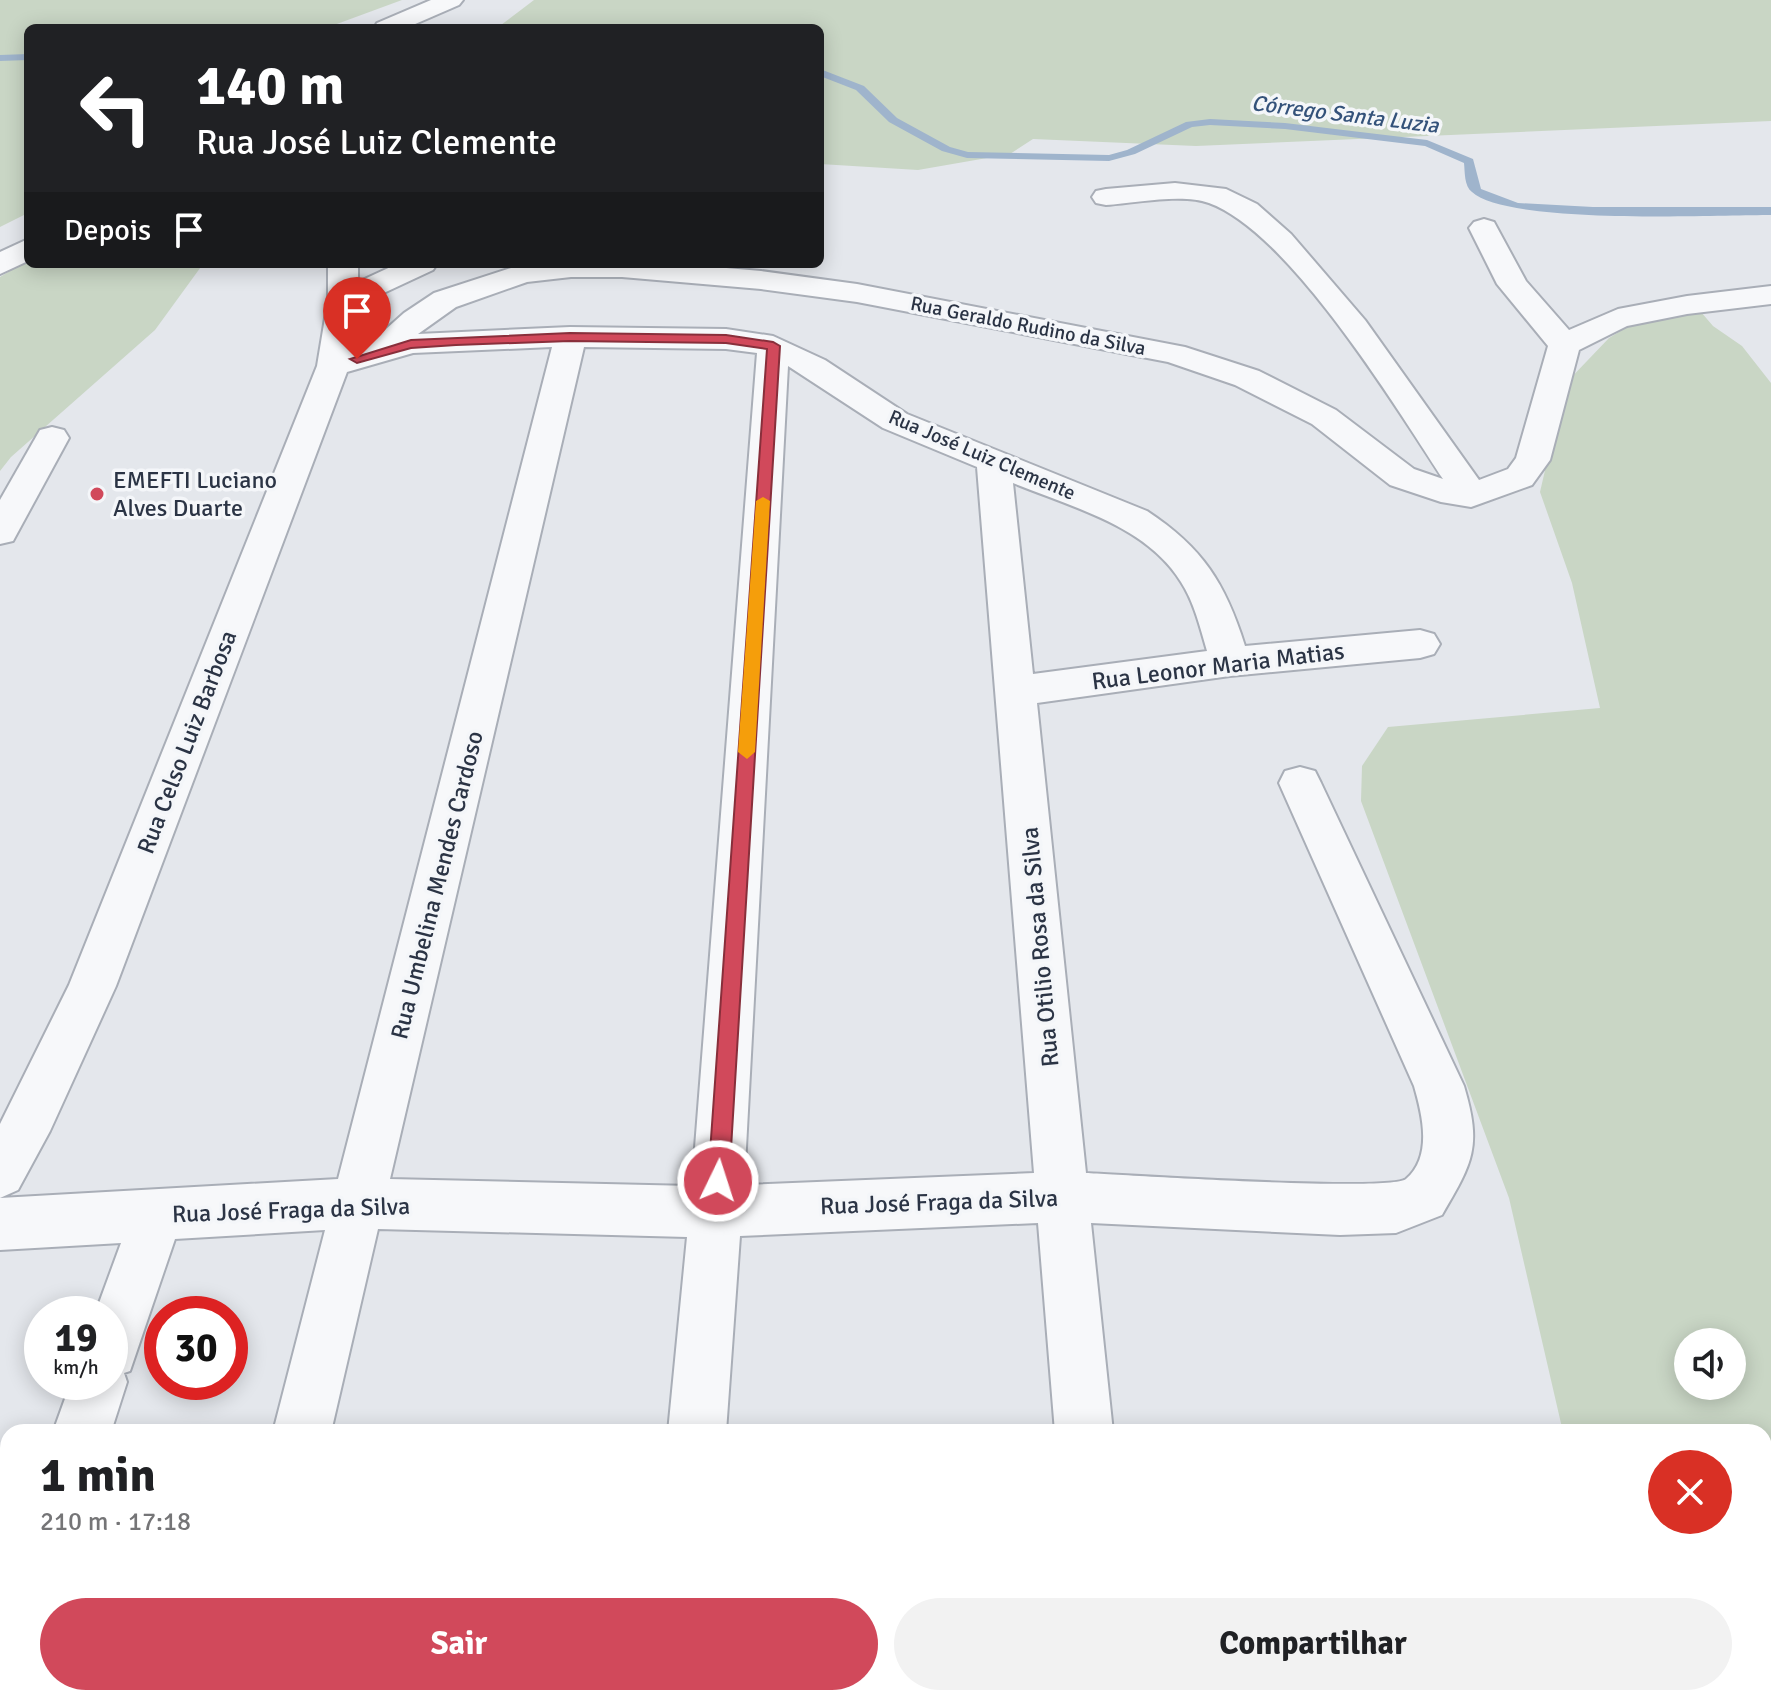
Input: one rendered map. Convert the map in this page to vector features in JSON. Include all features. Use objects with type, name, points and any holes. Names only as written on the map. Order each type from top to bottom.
[{"type":"street","points":[[395,24],[451,0]]},
{"type":"street","points":[[1106,197],[1195,192],[1218,195],[1240,205],[1277,235],[1382,364],[1471,495],[1520,477],[1533,460],[1564,345],[1618,318],[1687,305],[1771,295]]},
{"type":"street","points":[[1484,228],[1512,284],[1564,345]]},
{"type":"street","points":[[0,256],[24,249]]},
{"type":"street","points":[[0,265],[24,250]]},
{"type":"street","points":[[343,282],[404,268]]},
{"type":"street","name":"Rua Geraldo Rudino da Silva","points":[[380,351],[415,320],[445,300],[523,273],[571,268],[622,268],[761,280],[857,293],[1174,354],[1247,378],[1324,417],[1402,477],[1441,491],[1471,495]]},
{"type":"street","name":"Rua Celso Luiz Barbosa","points":[[0,1173],[32,1115],[92,986],[333,366],[343,282]]},
{"type":"street","name":"Rua José Luiz Clemente","points":[[333,366],[411,344],[456,341],[570,337],[726,339],[773,346],[814,367],[895,421],[1134,519],[1169,540],[1188,561],[1212,602],[1230,662]]},
{"type":"street","name":"Rua Umbelina Mendes Cardoso","points":[[304,1424],[570,337]]},
{"type":"street","points":[[698,1424],[716,1212],[773,346]]},
{"type":"street","points":[[0,532],[52,438]]},
{"type":"street","name":"Rua Otilio Rosa da Silva","points":[[994,463],[1083,1424]]},
{"type":"street","name":"Rua Leonor Maria Matias","points":[[1016,691],[1230,662],[1420,644]]},
{"type":"street","name":"Rua José Fraga da Silva","points":[[0,1224],[360,1203],[716,1212],[1064,1197],[1340,1210],[1396,1208],[1424,1197],[1436,1181],[1447,1158],[1449,1120],[1439,1086],[1300,783]]},
{"type":"street","points":[[128,1299],[157,1215]]},
{"type":"street","points":[[85,1424],[93,1400]]},
{"type":"green space","points":[[0,0],[402,0],[337,24],[24,24],[24,215],[0,227]]},
{"type":"green space","points":[[534,0],[1771,0],[1771,121],[1196,146],[1033,139],[1010,154],[918,170],[824,164],[824,24],[502,24]]},
{"type":"green space","points":[[24,262],[24,268],[200,268],[155,330],[11,457],[0,471],[0,277]]},
{"type":"green space","points":[[1701,312],[1713,326],[1742,346],[1771,383],[1771,1424],[1561,1424],[1509,1198],[1361,801],[1362,766],[1388,727],[1600,708],[1572,583],[1540,492],[1565,384],[1609,338],[1642,318]]},
{"type":"waterway","name":"Córrego Santa Luzia","points":[[0,58],[24,57]]},
{"type":"waterway","name":"Córrego Santa Luzia","points":[[824,74],[860,88],[893,120],[946,149],[967,155],[1109,158],[1131,152],[1190,124],[1210,122],[1285,126],[1427,143],[1469,161],[1473,186],[1477,191],[1516,206],[1593,211],[1771,211]]},
{"type":"slow traffic","points":[[747,752],[763,501]]},
{"type":"place","name":"EMEFTI Luciano Alves Duarte","points":[[97,494]]},
{"type":"route","points":[[357,359],[411,344],[570,337],[726,339],[773,346],[718,1181]]}]
